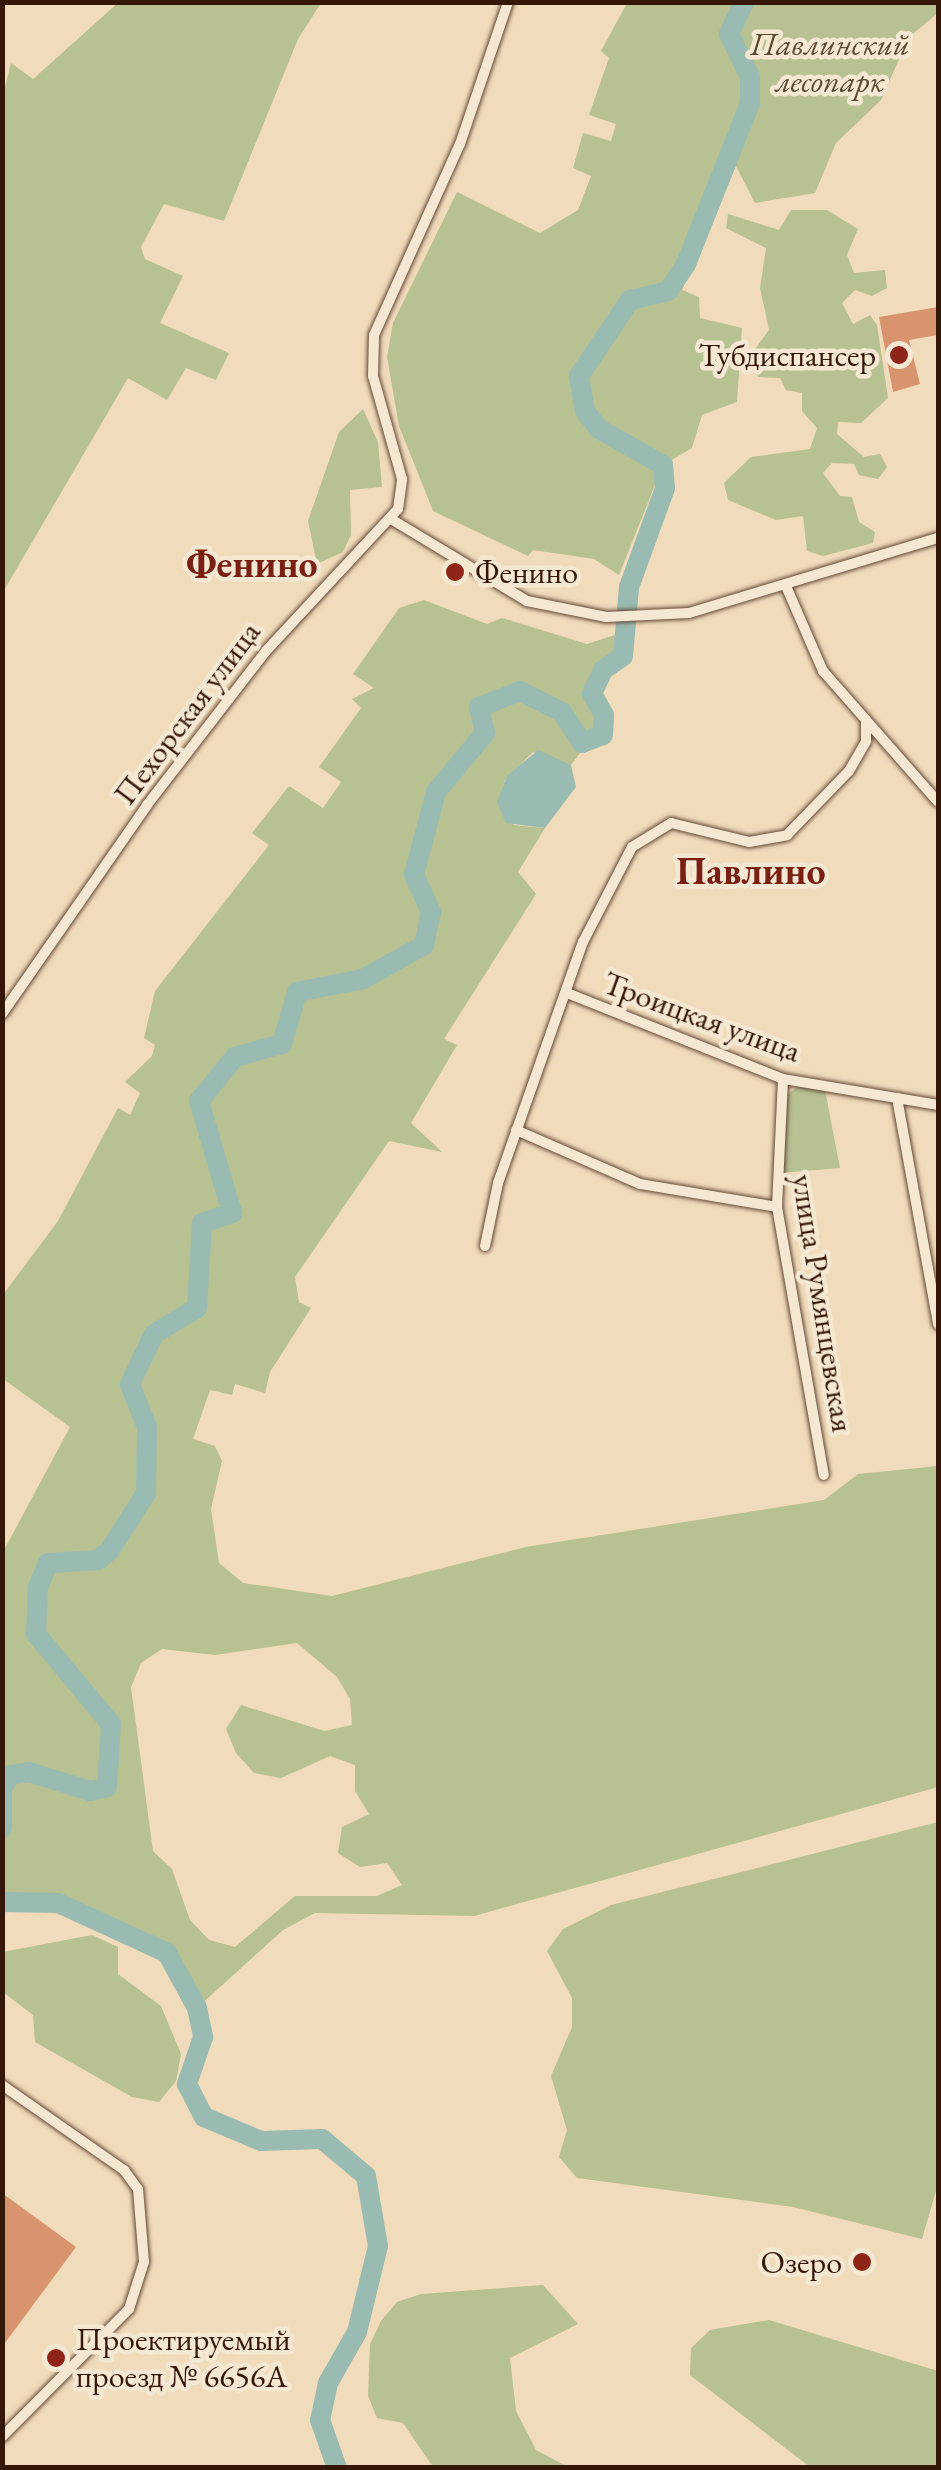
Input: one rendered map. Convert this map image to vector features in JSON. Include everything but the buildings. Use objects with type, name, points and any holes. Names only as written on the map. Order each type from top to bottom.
[{"type":"street","points":[[508,2],[460,144],[374,336],[372,376],[402,478],[392,519],[527,602],[606,617],[643,618],[786,586],[938,538]]},
{"type":"street","name":"Пехорская улица","points":[[2,1014],[146,805],[288,622],[392,519]]},
{"type":"street","points":[[786,586],[823,671],[938,802]]},
{"type":"street","points":[[486,1246],[516,1130],[592,920],[646,832],[671,822],[749,842],[787,835],[848,771],[866,741],[866,720]]},
{"type":"street","name":"Троицкая улица","points":[[567,993],[783,1079],[938,1105]]},
{"type":"street","name":"улица Румянцевская","points":[[783,1079],[776,1207],[824,1475]]},
{"type":"street","points":[[897,1098],[935,1285],[938,1324]]},
{"type":"street","points":[[516,1130],[640,1184],[776,1207]]},
{"type":"street","points":[[2,2085],[124,2170],[138,2189],[144,2250],[129,2309],[2,2437]]},
{"type":"green space","points":[[119,2],[321,3],[298,39],[224,221],[164,204],[141,247],[145,259],[183,276],[160,323],[229,353],[216,380],[186,368],[167,400],[128,378],[3,592],[3,95],[11,63],[33,79]]},
{"type":"green space","name":"Павлинский лесопарк","points":[[938,2],[938,13],[909,37],[881,100],[836,143],[815,193],[755,203],[736,166],[682,290],[699,297],[700,318],[742,328],[737,402],[702,415],[692,448],[663,465],[619,575],[594,559],[533,550],[528,556],[433,511],[399,426],[387,357],[393,323],[457,192],[540,233],[578,210],[591,176],[573,168],[583,133],[611,141],[616,124],[589,115],[609,58],[601,51],[627,3]]},
{"type":"green space","points":[[791,210],[827,210],[858,229],[847,255],[854,273],[885,270],[887,288],[872,296],[855,290],[842,303],[853,324],[870,315],[877,325],[888,398],[861,423],[838,422],[837,434],[864,457],[880,454],[887,467],[878,479],[859,475],[854,464],[832,463],[823,473],[840,496],[852,497],[859,522],[875,532],[873,543],[823,556],[807,551],[803,516],[776,520],[728,500],[724,483],[751,457],[810,449],[817,428],[802,411],[802,393],[786,390],[780,378],[758,377],[750,356],[769,330],[760,288],[766,248],[726,228],[728,214],[779,230]]},
{"type":"green space","points":[[363,409],[378,442],[382,487],[350,490],[351,535],[343,552],[317,564],[308,521],[339,432]]},
{"type":"green space","points":[[424,600],[487,624],[502,618],[587,644],[618,634],[616,654],[591,678],[587,691],[598,729],[571,765],[533,752],[505,780],[501,793],[514,825],[545,828],[518,872],[536,894],[444,1039],[457,1045],[411,1123],[442,1152],[389,1141],[295,1277],[299,1302],[311,1308],[270,1372],[265,1393],[235,1384],[232,1395],[210,1390],[193,1439],[215,1446],[222,1461],[211,1509],[219,1563],[243,1583],[332,1596],[526,1547],[824,1500],[858,1474],[938,1466],[938,1787],[474,1916],[315,1913],[283,1930],[197,2008],[167,1952],[58,1903],[3,1902],[3,1552],[70,1427],[3,1379],[2,1296],[58,1221],[118,1108],[130,1115],[140,1093],[125,1082],[152,1056],[155,1045],[144,1038],[155,991],[269,845],[252,833],[289,786],[323,808],[341,782],[319,767],[361,708],[352,699],[374,688],[353,674],[399,608]],"holes":[[[297,1643],[337,1677],[350,1699],[352,1725],[324,1731],[241,1705],[226,1729],[236,1753],[254,1773],[281,1778],[330,1756],[355,1765],[355,1791],[369,1814],[342,1827],[338,1853],[360,1867],[387,1863],[402,1885],[377,1896],[295,1896],[235,1947],[209,1940],[190,1920],[172,1869],[153,1851],[131,1687],[141,1663],[162,1649],[215,1655]]]},
{"type":"green space","points":[[799,1086],[825,1090],[840,1168],[781,1173],[785,1096]]},
{"type":"green space","points":[[938,1822],[938,2184],[922,2239],[793,2207],[577,2178],[559,2157],[567,2130],[551,2076],[572,2027],[572,1998],[547,1951],[563,1929],[611,1905]]},
{"type":"green space","points":[[92,1935],[118,1947],[118,1974],[161,2006],[181,2054],[176,2081],[159,2102],[132,2097],[35,2042],[33,2015],[3,1992],[3,1952]]},
{"type":"green space","points":[[543,2285],[578,2324],[510,2358],[516,2411],[536,2450],[568,2467],[433,2467],[403,2423],[377,2418],[368,2396],[370,2344],[381,2321],[397,2302],[421,2294]]},
{"type":"green space","points":[[769,2320],[938,2371],[938,2467],[810,2467],[690,2375],[691,2348],[710,2330]]},
{"type":"water","points":[[538,750],[571,765],[576,787],[545,828],[506,823],[497,802],[507,776]]},
{"type":"waterway","points":[[2,1787],[11,1775],[29,1772],[90,1791],[107,1787],[111,1724],[36,1634],[38,1587],[48,1563],[98,1560],[110,1550],[146,1493],[147,1427],[130,1384],[154,1334],[197,1308],[202,1223],[232,1213],[199,1101],[235,1057],[282,1044],[297,992],[363,979],[424,945],[431,912],[414,875],[436,792],[485,733],[479,707],[520,691],[562,712],[582,743],[603,735],[604,715],[592,693],[603,670],[623,656],[629,587],[665,488],[663,465],[599,429],[585,411],[579,376],[630,300],[668,291],[686,264],[750,103],[750,77],[729,34],[744,2]]},
{"type":"waterway","points":[[2,1791],[2,1828]]},
{"type":"waterway","points":[[2,1902],[58,1903],[167,1953],[197,2008],[203,2037],[187,2084],[204,2117],[261,2141],[322,2139],[366,2176],[378,2246],[357,2332],[328,2383],[320,2420],[337,2468]]},
{"type":"place","name":"Тубдиспансер","points":[[899,355]]},
{"type":"place","name":"Фенино","points":[[455,572]]},
{"type":"place","name":"Озеро","points":[[862,2262]]},
{"type":"place","name":"Проектируемый проезд № 6656А","points":[[56,2358]]},
{"type":"district","name":"Фенино","points":[[252,564]]},
{"type":"district","name":"Павлино","points":[[751,871]]}]
